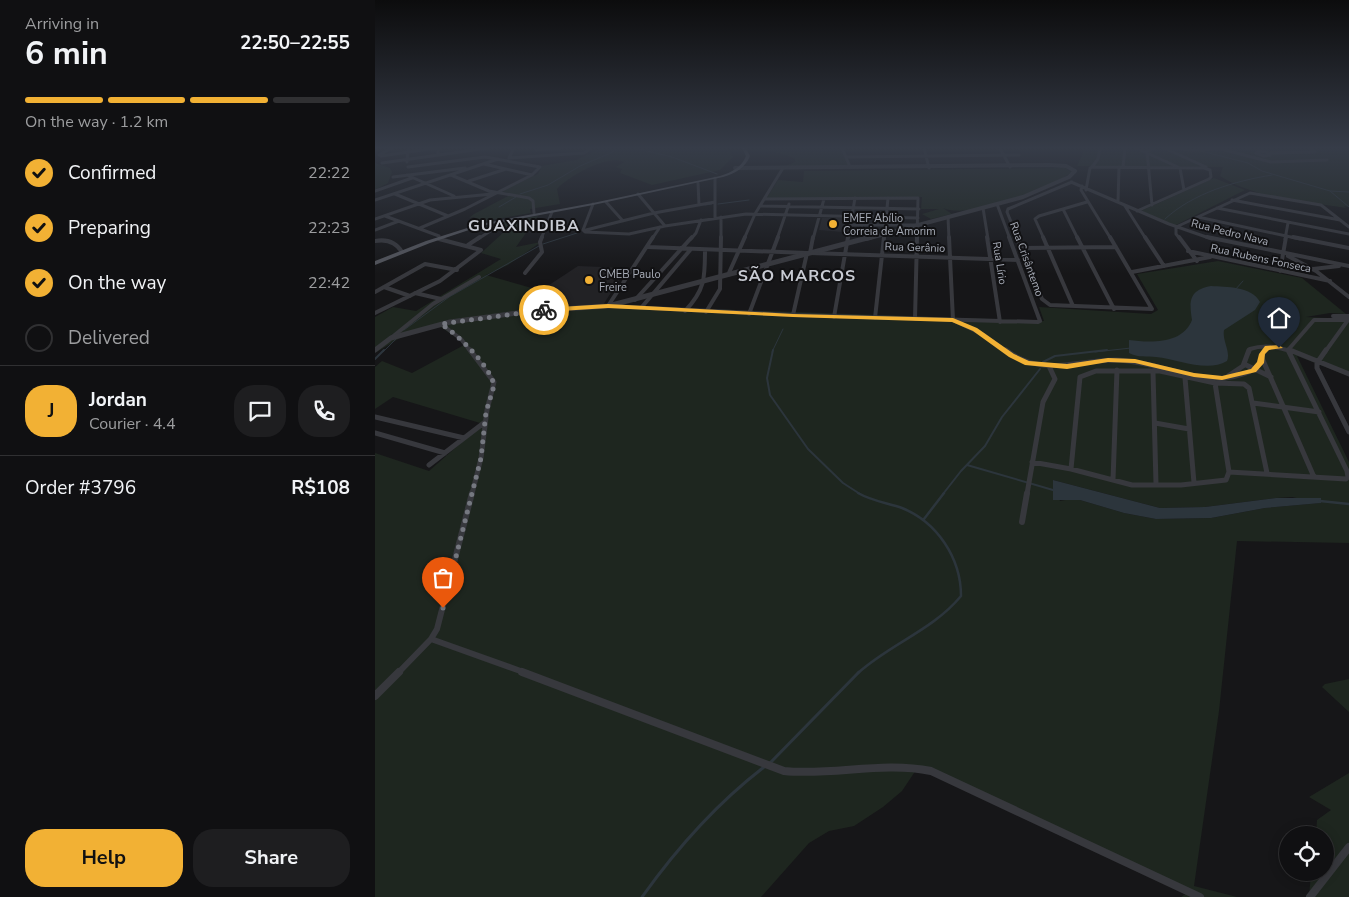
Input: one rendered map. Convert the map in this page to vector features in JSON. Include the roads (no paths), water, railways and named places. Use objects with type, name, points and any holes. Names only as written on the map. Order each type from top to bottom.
[{"type":"main road","points":[[375,262],[402,250],[479,224],[656,190]]},
{"type":"main road","points":[[439,237],[480,225],[607,202],[659,190]]},
{"type":"street","points":[[375,200],[407,190]]},
{"type":"street","points":[[441,190],[456,197]]},
{"type":"street","points":[[487,190],[494,193]]},
{"type":"street","points":[[420,228],[501,190]]},
{"type":"street","points":[[698,190],[699,205]]},
{"type":"street","points":[[715,190],[715,218]]},
{"type":"street","points":[[728,276],[737,250],[770,190]]},
{"type":"street","points":[[608,306],[983,208],[1039,190]]},
{"type":"street","points":[[1053,190],[1008,209],[1008,216],[1042,299],[1051,305],[1147,310],[1152,308],[1081,190]]},
{"type":"street","points":[[1083,194],[1086,190]]},
{"type":"street","name":"Rua Pedro Nava","points":[[1091,190],[1176,228],[1237,245],[1347,266]]},
{"type":"street","points":[[1118,202],[1119,190]]},
{"type":"street","points":[[1151,190],[1152,205]]},
{"type":"street","points":[[1137,211],[1184,190]]},
{"type":"street","points":[[1197,261],[1176,234],[1176,228],[1250,192],[1319,205],[1349,227]]},
{"type":"street","points":[[375,218],[430,200],[494,193],[511,193],[531,199],[534,213]]},
{"type":"street","points":[[395,194],[448,216]]},
{"type":"street","points":[[638,194],[665,226]]},
{"type":"street","points":[[834,317],[855,198]]},
{"type":"street","points":[[875,318],[888,198]]},
{"type":"street","points":[[764,199],[919,199],[915,319]]},
{"type":"street","points":[[749,314],[769,264],[791,199]]},
{"type":"street","points":[[793,316],[824,199]]},
{"type":"street","points":[[1232,200],[1340,220]]},
{"type":"street","points":[[607,202],[623,221]]},
{"type":"street","points":[[583,231],[654,213],[715,202]]},
{"type":"street","points":[[1073,306],[1035,218],[1087,202]]},
{"type":"street","points":[[583,231],[593,204]]},
{"type":"street","name":"Rua Crisântemo","points":[[997,204],[1040,321],[1000,322]]},
{"type":"street","points":[[1125,205],[1164,266]]},
{"type":"street","points":[[760,206],[919,210]]},
{"type":"street","name":"Rua Lírio","points":[[983,208],[1000,322]]},
{"type":"street","points":[[1216,208],[1349,234]]},
{"type":"street","points":[[1063,209],[1114,309]]},
{"type":"street","points":[[525,273],[543,252],[540,242],[552,212]]},
{"type":"street","points":[[375,214],[481,250],[457,270],[375,313]]},
{"type":"street","points":[[583,231],[634,233],[701,220],[755,214],[918,218]]},
{"type":"street","points":[[706,312],[719,293],[721,277],[721,217]]},
{"type":"street","points":[[948,217],[953,320]]},
{"type":"street","points":[[1198,217],[1349,248]]},
{"type":"street","points":[[635,300],[698,230],[701,220]]},
{"type":"street","points":[[375,230],[399,221]]},
{"type":"street","points":[[1280,271],[1288,223]]},
{"type":"street","points":[[850,225],[917,225]]},
{"type":"street","points":[[608,306],[660,227]]},
{"type":"street","points":[[467,246],[495,228]]},
{"type":"street","points":[[375,241],[383,240],[402,250]]},
{"type":"street","name":"Rua Gerânio","points":[[648,247],[1018,260]]},
{"type":"street","points":[[1021,248],[1116,247]]},
{"type":"street","points":[[641,308],[691,249]]},
{"type":"street","points":[[685,311],[699,296],[705,282],[705,250]]},
{"type":"street","name":"Rua Rubens Fonseca","points":[[1188,251],[1330,281]]},
{"type":"street","points":[[1283,253],[1312,269],[1349,296]]},
{"type":"street","points":[[1132,272],[1212,257]]},
{"type":"street","points":[[375,292],[428,264],[457,270]]},
{"type":"street","points":[[1312,269],[1347,266]]},
{"type":"street","points":[[375,350],[441,299],[479,277]]},
{"type":"street","points":[[385,287],[410,296]]},
{"type":"street","points":[[415,293],[441,299]]},
{"type":"street","points":[[391,338],[441,324],[531,311],[608,306],[793,316],[1000,322]]},
{"type":"street","points":[[1333,316],[1349,319]]},
{"type":"street","points":[[1288,350],[1314,320],[1349,319]]},
{"type":"street","points":[[1349,319],[1317,363],[1317,368],[1349,432]]},
{"type":"street","points":[[953,320],[984,335],[1016,358],[1028,363],[1049,366],[1067,367],[1115,360],[1154,365],[1205,377],[1226,378],[1255,370],[1267,348],[1273,346]]},
{"type":"street","points":[[375,696],[431,640],[437,629],[484,445],[485,422],[494,382],[461,339],[441,324]]},
{"type":"street","points":[[1226,378],[1244,364],[1249,350],[1260,345],[1288,350],[1348,375],[1349,368]]},
{"type":"street","points":[[1249,350],[1262,356],[1282,407],[1314,477]]},
{"type":"street","points":[[1229,472],[1346,479],[1348,477],[1348,471],[1288,350]]},
{"type":"street","points":[[1244,364],[1271,377]]},
{"type":"street","points":[[1021,522],[1043,402],[1055,379],[1049,366]]},
{"type":"street","points":[[1071,469],[1080,377],[1095,371],[1117,370],[1160,371],[1185,378],[1215,383],[1244,384],[1249,388],[1253,403],[1267,473]]},
{"type":"street","points":[[1113,480],[1117,370]]},
{"type":"street","points":[[1153,372],[1157,484]]},
{"type":"street","points":[[1185,378],[1194,483]]},
{"type":"street","points":[[1032,462],[1071,469],[1133,485],[1226,480],[1229,472],[1215,383]]},
{"type":"street","points":[[1253,403],[1319,412]]},
{"type":"street","points":[[375,417],[464,438]]},
{"type":"street","points":[[429,465],[485,422]]},
{"type":"street","points":[[1155,423],[1189,429]]},
{"type":"street","points":[[375,433],[445,453]]},
{"type":"street","points":[[431,640],[547,680],[771,768],[797,774],[897,767],[931,771],[1200,897]]},
{"type":"street","points":[[1310,897],[1349,847]]},
{"type":"waterway","points":[[520,194],[533,190]]},
{"type":"waterway","points":[[1165,219],[1188,202],[1215,190]]},
{"type":"waterway","points":[[1326,190],[1330,191]]},
{"type":"waterway","points":[[1330,191],[1349,192]]},
{"type":"waterway","points":[[1330,191],[1349,207]]},
{"type":"waterway","points":[[499,207],[516,197]]},
{"type":"waterway","points":[[718,204],[749,200]]},
{"type":"waterway","points":[[705,205],[712,204]]},
{"type":"waterway","points":[[543,244],[577,233]]},
{"type":"waterway","points":[[404,330],[449,297],[539,246]]},
{"type":"waterway","points":[[1235,290],[1243,281]]},
{"type":"waterway","points":[[772,352],[783,329]]},
{"type":"waterway","points":[[383,352],[396,339]]},
{"type":"waterway","points":[[1095,352],[1131,348]]},
{"type":"waterway","points":[[375,359],[384,350]]},
{"type":"waterway","points":[[773,350],[767,378],[770,395],[808,449],[843,483],[860,494]]},
{"type":"waterway","points":[[1043,362],[1055,356],[1107,350]]},
{"type":"waterway","points":[[943,494],[961,471],[985,446],[1002,417],[1040,369]]},
{"type":"waterway","points":[[967,465],[1053,490]]},
{"type":"waterway","points":[[858,493],[915,514],[936,532],[952,555],[957,568],[961,596],[950,608],[925,628],[870,663],[858,673]]},
{"type":"waterway","points":[[924,519],[944,493]]},
{"type":"waterway","points":[[1320,501],[1349,504]]},
{"type":"waterway","points":[[770,763],[858,673]]},
{"type":"waterway","points":[[642,897],[669,861],[698,828],[746,781],[764,767]]},
{"type":"place","name":"EMEF Abílio Correia de Amorim","points":[[833,224]]},
{"type":"place","name":"CMEB Paulo Freire","points":[[589,280]]},
{"type":"district","name":"GUAXINDIBA","points":[[524,225]]},
{"type":"district","name":"SÃO MARCOS","points":[[797,275]]}]
